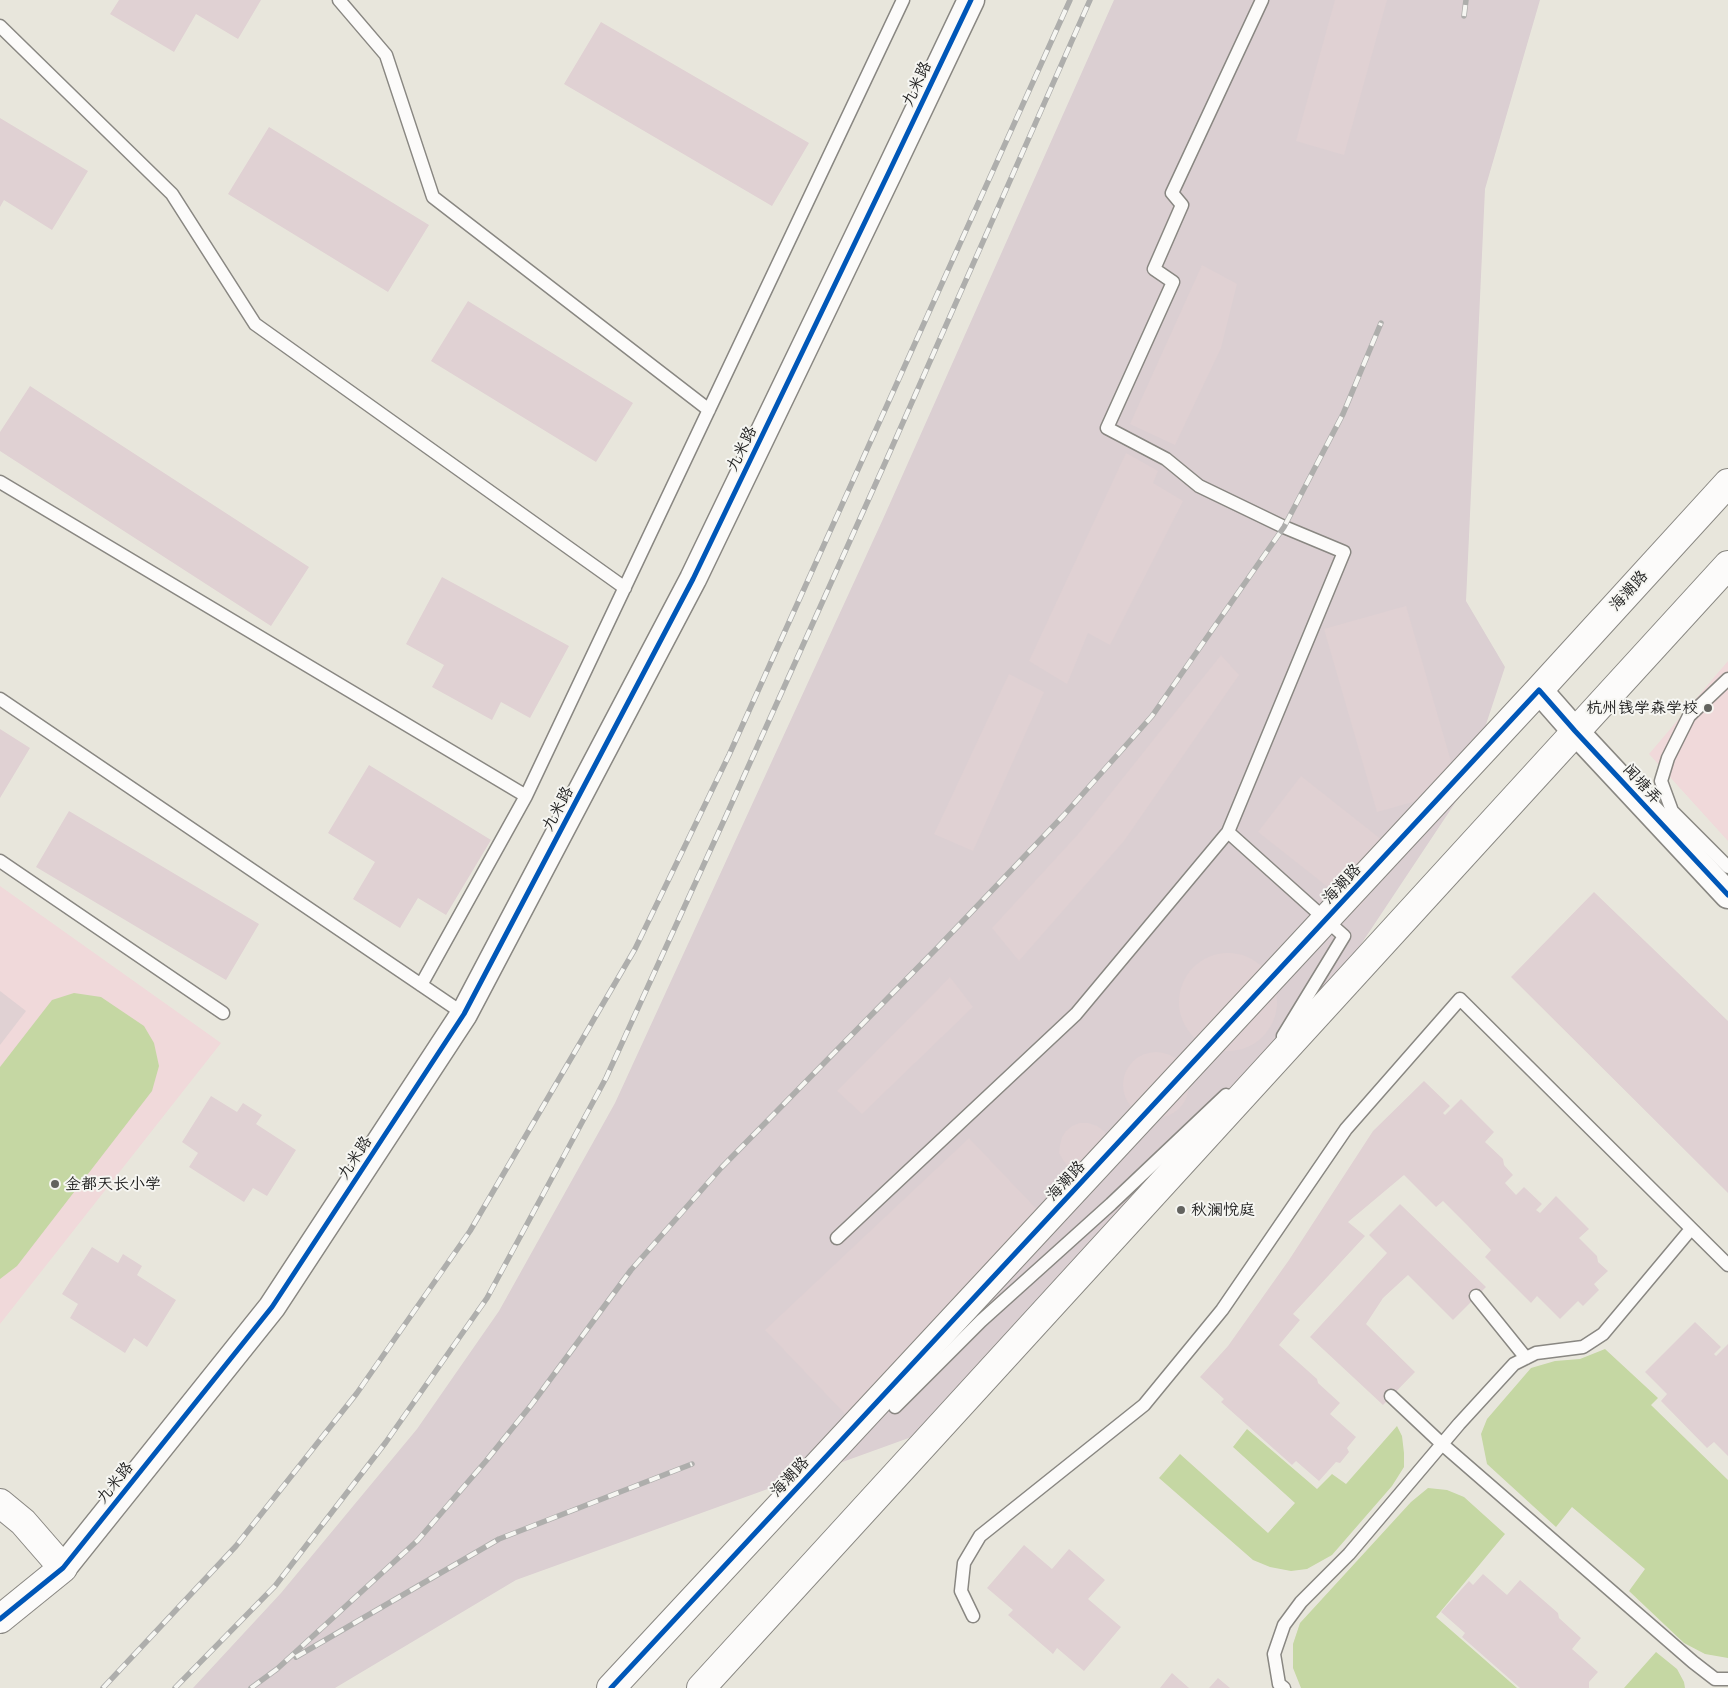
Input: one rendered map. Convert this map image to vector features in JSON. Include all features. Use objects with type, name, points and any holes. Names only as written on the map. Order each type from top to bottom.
[{"type":"street","name":"九米路","points":[[63,1568],[272,1307],[464,1014],[693,579],[971,0]]},
{"type":"street","name":"海潮路","points":[[611,1688],[1539,690],[1728,483]]},
{"type":"street","points":[[701,1688],[1728,565]]},
{"type":"street","name":"闻塘弄","points":[[1539,690],[1728,895]]},
{"type":"street","points":[[0,1503],[23,1522],[63,1568],[0,1619]]},
{"type":"lane","points":[[339,0],[386,55],[433,197],[709,410]]},
{"type":"lane","points":[[421,985],[526,796],[903,0]]},
{"type":"lane","points":[[837,1238],[1076,1014],[1228,832],[1344,552],[1284,528],[1200,486],[1166,459],[1107,428],[1173,282],[1154,269],[1182,205],[1172,192],[1262,0]]},
{"type":"lane","points":[[0,26],[172,194],[255,324],[625,588]]},
{"type":"lane","points":[[0,482],[526,796]]},
{"type":"lane","points":[[1728,679],[1689,716],[1668,758],[1660,781],[1672,811],[1728,867]]},
{"type":"lane","points":[[0,699],[464,1014]]},
{"type":"lane","points":[[895,1407],[981,1321],[1111,1204],[1275,1048],[1344,936],[1228,832]]},
{"type":"lane","points":[[0,861],[223,1014]]},
{"type":"lane","points":[[973,1616],[961,1591],[964,1563],[980,1536],[1144,1405],[1222,1310],[1346,1129],[1460,999],[1728,1265]]},
{"type":"lane","points":[[1284,1688],[1279,1684],[1274,1654],[1284,1624],[1301,1602],[1349,1554],[1442,1444],[1514,1364],[1536,1353],[1583,1347],[1603,1334],[1691,1228]]},
{"type":"lane","points":[[1476,1296],[1526,1358]]},
{"type":"lane","points":[[1391,1396],[1442,1444],[1693,1662],[1715,1679],[1728,1679]]},
{"type":"shaded area","points":[[1114,0],[1540,0],[1485,189],[1466,601],[1505,667],[1465,788],[1270,1081],[953,1422],[516,1580],[335,1688],[193,1688],[281,1593],[417,1429],[499,1311],[615,1103],[883,519]]},
{"type":"shaded area","name":"杭州钱学森学校","points":[[1728,661],[1728,841],[1649,754]]},
{"type":"shaded area","name":"金都天长小学","points":[[0,886],[221,1043],[0,1324]]},
{"type":"green space","points":[[74,993],[101,997],[144,1026],[154,1043],[159,1066],[152,1091],[17,1266],[0,1279],[0,1067],[52,1000]]},
{"type":"green space","points":[[1605,1349],[1658,1398],[1651,1405],[1728,1480],[1728,1658],[1705,1654],[1684,1643],[1629,1591],[1645,1569],[1572,1507],[1556,1527],[1487,1464],[1481,1434],[1487,1419],[1531,1368],[1555,1361],[1580,1359]]},
{"type":"green space","points":[[1397,1426],[1402,1436],[1404,1467],[1392,1486],[1332,1555],[1307,1569],[1291,1571],[1270,1567],[1253,1560],[1159,1478],[1180,1454],[1268,1533],[1295,1503],[1233,1447],[1247,1429],[1317,1489],[1332,1474],[1346,1484]]},
{"type":"green space","points":[[1428,1488],[1447,1490],[1464,1497],[1505,1534],[1436,1617],[1517,1688],[1301,1688],[1293,1668],[1293,1644],[1300,1623],[1411,1502]]},
{"type":"green space","points":[[1656,1652],[1677,1669],[1685,1688],[1624,1688]]},
{"type":"building","points":[[119,0],[261,0],[238,39],[196,14],[174,52],[110,14]]},
{"type":"building","points":[[1335,0],[1387,0],[1344,155],[1296,141]]},
{"type":"building","points":[[601,22],[809,143],[772,206],[564,84]]},
{"type":"building","points":[[0,118],[88,171],[52,230],[4,200],[0,207]]},
{"type":"building","points":[[269,127],[429,225],[388,292],[228,194]]},
{"type":"building","points":[[1202,265],[1237,284],[1221,348],[1175,445],[1130,424]]},
{"type":"building","points":[[468,301],[633,403],[596,462],[431,361]]},
{"type":"building","points":[[30,386],[309,567],[271,626],[0,451],[0,432]]},
{"type":"building","points":[[1126,453],[1158,471],[1153,483],[1183,501],[1110,645],[1088,633],[1067,684],[1029,661]]},
{"type":"building","points":[[442,577],[569,646],[530,718],[501,702],[492,720],[432,687],[444,665],[406,644]]},
{"type":"building","points":[[1406,606],[1459,789],[1377,812],[1324,629]]},
{"type":"building","points":[[1221,655],[1239,675],[1124,841],[1019,961],[992,928],[1079,833]]},
{"type":"building","points":[[1009,674],[1044,692],[973,851],[934,834]]},
{"type":"building","points":[[0,729],[30,748],[0,798]]},
{"type":"building","points":[[369,765],[491,840],[446,915],[418,898],[400,928],[353,899],[375,862],[328,833]]},
{"type":"building","points":[[1301,776],[1401,855],[1357,910],[1258,832]]},
{"type":"building","points":[[69,811],[259,924],[226,980],[36,867]]},
{"type":"building","points":[[1594,892],[1728,1021],[1728,1193],[1511,977]]},
{"type":"building","points":[[1228,953],[1247,957],[1262,968],[1273,983],[1277,1002],[1273,1021],[1262,1036],[1247,1047],[1228,1051],[1209,1047],[1194,1036],[1183,1021],[1179,1002],[1183,983],[1194,968],[1209,957]]},
{"type":"building","points":[[950,977],[973,1007],[862,1114],[837,1091]]},
{"type":"building","points":[[0,991],[26,1011],[0,1045]]},
{"type":"building","points":[[1150,1052],[1162,1052],[1174,1057],[1184,1067],[1189,1079],[1187,1098],[1174,1113],[1162,1118],[1150,1118],[1138,1113],[1128,1103],[1123,1091],[1123,1079],[1128,1067],[1138,1057]]},
{"type":"building","points":[[1424,1081],[1450,1106],[1443,1113],[1445,1115],[1461,1099],[1494,1132],[1485,1142],[1503,1159],[1504,1165],[1513,1175],[1505,1183],[1516,1195],[1524,1187],[1542,1204],[1536,1210],[1540,1213],[1556,1196],[1589,1229],[1579,1238],[1597,1256],[1598,1262],[1608,1271],[1594,1284],[1599,1290],[1583,1306],[1578,1301],[1560,1319],[1537,1296],[1531,1303],[1485,1257],[1491,1250],[1468,1226],[1443,1201],[1436,1207],[1404,1175],[1348,1222],[1365,1236],[1293,1314],[1300,1320],[1279,1345],[1317,1379],[1318,1383],[1340,1403],[1330,1414],[1356,1437],[1347,1448],[1349,1452],[1340,1463],[1336,1462],[1319,1481],[1296,1461],[1292,1465],[1221,1402],[1224,1399],[1200,1377],[1228,1346],[1289,1260],[1373,1131]]},
{"type":"building","points":[[211,1096],[237,1112],[243,1103],[262,1115],[256,1124],[296,1150],[267,1196],[253,1188],[244,1202],[189,1167],[198,1153],[182,1142]]},
{"type":"building","points":[[1080,1123],[1097,1126],[1104,1131],[1108,1138],[1075,1171],[1068,1167],[1059,1153],[1062,1137],[1066,1131]]},
{"type":"building","points":[[969,1138],[1049,1222],[845,1414],[765,1330]]},
{"type":"building","points":[[1400,1204],[1486,1287],[1453,1320],[1408,1275],[1383,1298],[1366,1324],[1415,1372],[1383,1405],[1310,1337],[1387,1253],[1369,1235]]},
{"type":"building","points":[[92,1247],[118,1263],[123,1254],[142,1266],[137,1275],[176,1300],[147,1347],[134,1338],[125,1353],[70,1318],[78,1304],[62,1294]]},
{"type":"building","points":[[1695,1322],[1721,1347],[1714,1354],[1716,1356],[1728,1344],[1728,1456],[1714,1442],[1707,1448],[1661,1401],[1667,1394],[1645,1372]]},
{"type":"building","points":[[1024,1545],[1052,1569],[1069,1549],[1105,1580],[1088,1599],[1121,1627],[1084,1671],[1057,1648],[1053,1654],[1008,1615],[1013,1610],[987,1588]]},
{"type":"building","points":[[1483,1574],[1507,1595],[1520,1580],[1558,1613],[1559,1618],[1581,1638],[1572,1649],[1598,1672],[1589,1682],[1589,1688],[1520,1688],[1462,1637],[1465,1633],[1441,1612],[1469,1581],[1473,1585]]},
{"type":"building","points":[[1172,1673],[1189,1688],[1160,1688]]},
{"type":"building","points":[[1218,1678],[1230,1688],[1209,1688]]},
{"type":"railway","points":[[103,1688],[236,1546],[357,1393],[470,1231],[635,949],[729,755],[1070,0]]},
{"type":"railway","points":[[175,1688],[275,1586],[386,1442],[487,1298],[606,1078],[885,463],[1090,0]]},
{"type":"railway","points":[[1464,16],[1466,0]]},
{"type":"railway","points":[[251,1688],[277,1669],[418,1540],[532,1404],[631,1270],[721,1168],[940,945],[1064,815],[1152,716],[1284,527],[1343,414],[1381,323]]},
{"type":"railway","points":[[296,1657],[499,1539],[692,1464]]},
{"type":"cycle path","points":[[0,1619],[63,1568],[272,1307],[464,1014],[693,579],[971,0]]},
{"type":"cycle path","points":[[611,1688],[1539,690],[1728,895]]},
{"type":"place","name":"杭州钱学森学校","points":[[1708,708]]},
{"type":"place","name":"金都天长小学","points":[[55,1184]]},
{"type":"place","name":"秋澜悦庭","points":[[1181,1210]]}]
